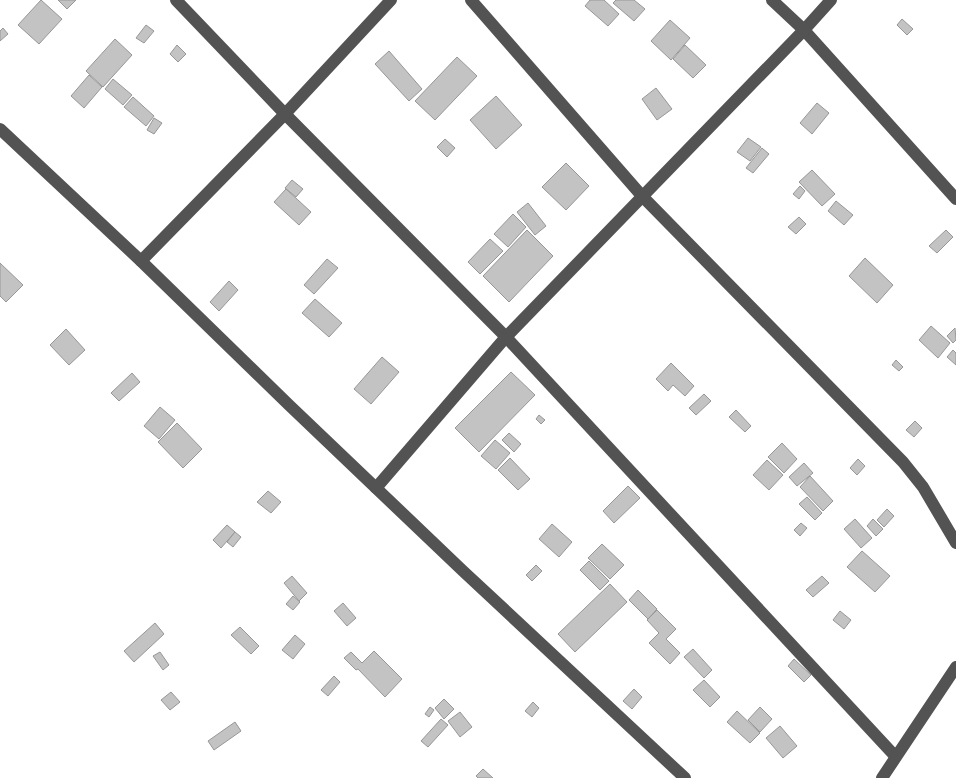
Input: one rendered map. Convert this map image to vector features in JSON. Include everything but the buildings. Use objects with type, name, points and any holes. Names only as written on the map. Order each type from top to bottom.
[{"type":"street","points":[[176,0],[285,114],[506,337],[895,756]]},
{"type":"street","points":[[141,261],[285,114],[391,0]]},
{"type":"street","points":[[471,0],[642,196],[903,462],[923,487],[956,543]]},
{"type":"street","points":[[772,0],[804,30],[956,199]]},
{"type":"street","points":[[376,488],[506,337],[831,0]]},
{"type":"street","points":[[0,129],[141,261],[376,488],[685,778]]},
{"type":"street","points":[[882,778],[956,667]]}]
